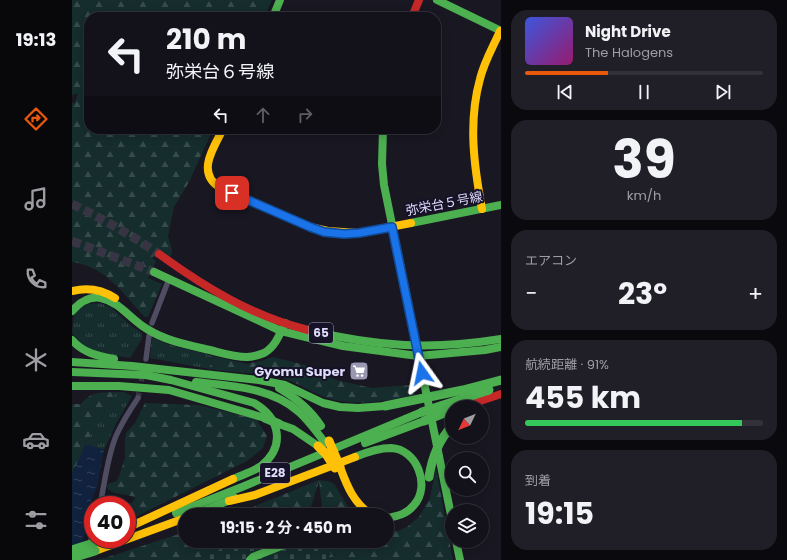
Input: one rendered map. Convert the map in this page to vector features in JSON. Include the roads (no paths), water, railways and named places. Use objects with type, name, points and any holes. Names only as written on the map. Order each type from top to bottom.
[{"type":"main road","points":[[275,12],[280,0]]},
{"type":"main road","points":[[414,12],[419,0]]},
{"type":"main road","points":[[437,0],[501,31],[482,72],[476,100],[473,126],[474,167],[482,209]]},
{"type":"main road","name":"弥栄台５号線","points":[[221,134],[207,164],[207,172],[210,180],[219,188],[324,232],[344,234],[359,233],[501,205]]},
{"type":"main road","points":[[383,134],[382,164],[384,185],[449,504]]},
{"type":"main road","name":"65","points":[[159,254],[193,279],[238,305],[280,326]]},
{"type":"main road","name":"65","points":[[154,272],[280,326],[333,337],[418,351],[485,350],[501,347]]},
{"type":"main road","points":[[72,291],[83,288],[98,289],[108,293],[143,322],[166,335],[244,352],[252,352],[262,348],[268,343],[280,326]]},
{"type":"main road","points":[[72,311],[84,300],[97,297],[104,298],[116,304],[142,326],[163,338],[183,344],[248,357],[258,355],[268,350],[276,342],[280,326]]},
{"type":"main road","name":"65","points":[[418,351],[501,339]]},
{"type":"main road","points":[[72,340],[80,349],[95,355],[171,370]]},
{"type":"main road","points":[[72,362],[171,370],[260,380],[286,386],[312,399],[334,406],[351,409],[366,409],[385,406],[463,390],[501,380]]},
{"type":"main road","points":[[72,372],[116,372],[146,375],[171,380],[248,400],[262,406],[269,413],[274,422],[277,431],[274,450],[269,457],[255,469],[136,526]]},
{"type":"main road","points":[[171,380],[258,390],[268,393],[287,403],[301,413],[314,426],[356,501],[362,508]]},
{"type":"main road","points":[[260,380],[278,387],[301,403],[315,417],[324,443]]},
{"type":"main road","points":[[72,386],[96,385],[222,394]]},
{"type":"main road","points":[[72,389],[96,385]]},
{"type":"main road","name":"E28","points":[[212,508],[501,385]]},
{"type":"main road","points":[[169,390],[265,418],[324,443]]},
{"type":"main road","points":[[483,400],[501,394]]},
{"type":"main road","points":[[489,405],[501,399]]},
{"type":"main road","name":"E28","points":[[136,527],[423,417],[445,412]]},
{"type":"main road","points":[[394,522],[407,517],[419,507],[425,495],[432,459],[437,445],[445,433]]},
{"type":"main road","points":[[229,501],[255,495],[373,450],[392,447],[407,453],[418,464],[422,477],[422,489],[415,504],[408,511],[394,517]]},
{"type":"main road","points":[[338,468],[351,502],[357,508]]},
{"type":"main road","points":[[72,558],[178,521]]},
{"type":"main road","points":[[72,550],[84,545]]},
{"type":"main road","points":[[250,560],[253,557],[276,548]]},
{"type":"main road","points":[[457,548],[460,560]]},
{"type":"street","points":[[152,323],[169,279]]},
{"type":"street","points":[[146,359],[149,336]]},
{"type":"street","points":[[102,496],[110,455],[116,436],[123,420],[138,398]]},
{"type":"street","points":[[83,560],[92,548]]},
{"type":"water","points":[[86,444],[104,450],[97,487],[93,496],[84,496],[84,537],[78,559],[72,560],[72,474]]},
{"type":"tunnel","points":[[72,204],[95,215],[159,254]]},
{"type":"tunnel","points":[[72,241],[154,272]]},
{"type":"tunnel","points":[[138,398],[143,373]]},
{"type":"place","name":"Gyomu Super","points":[[359,371]]}]
